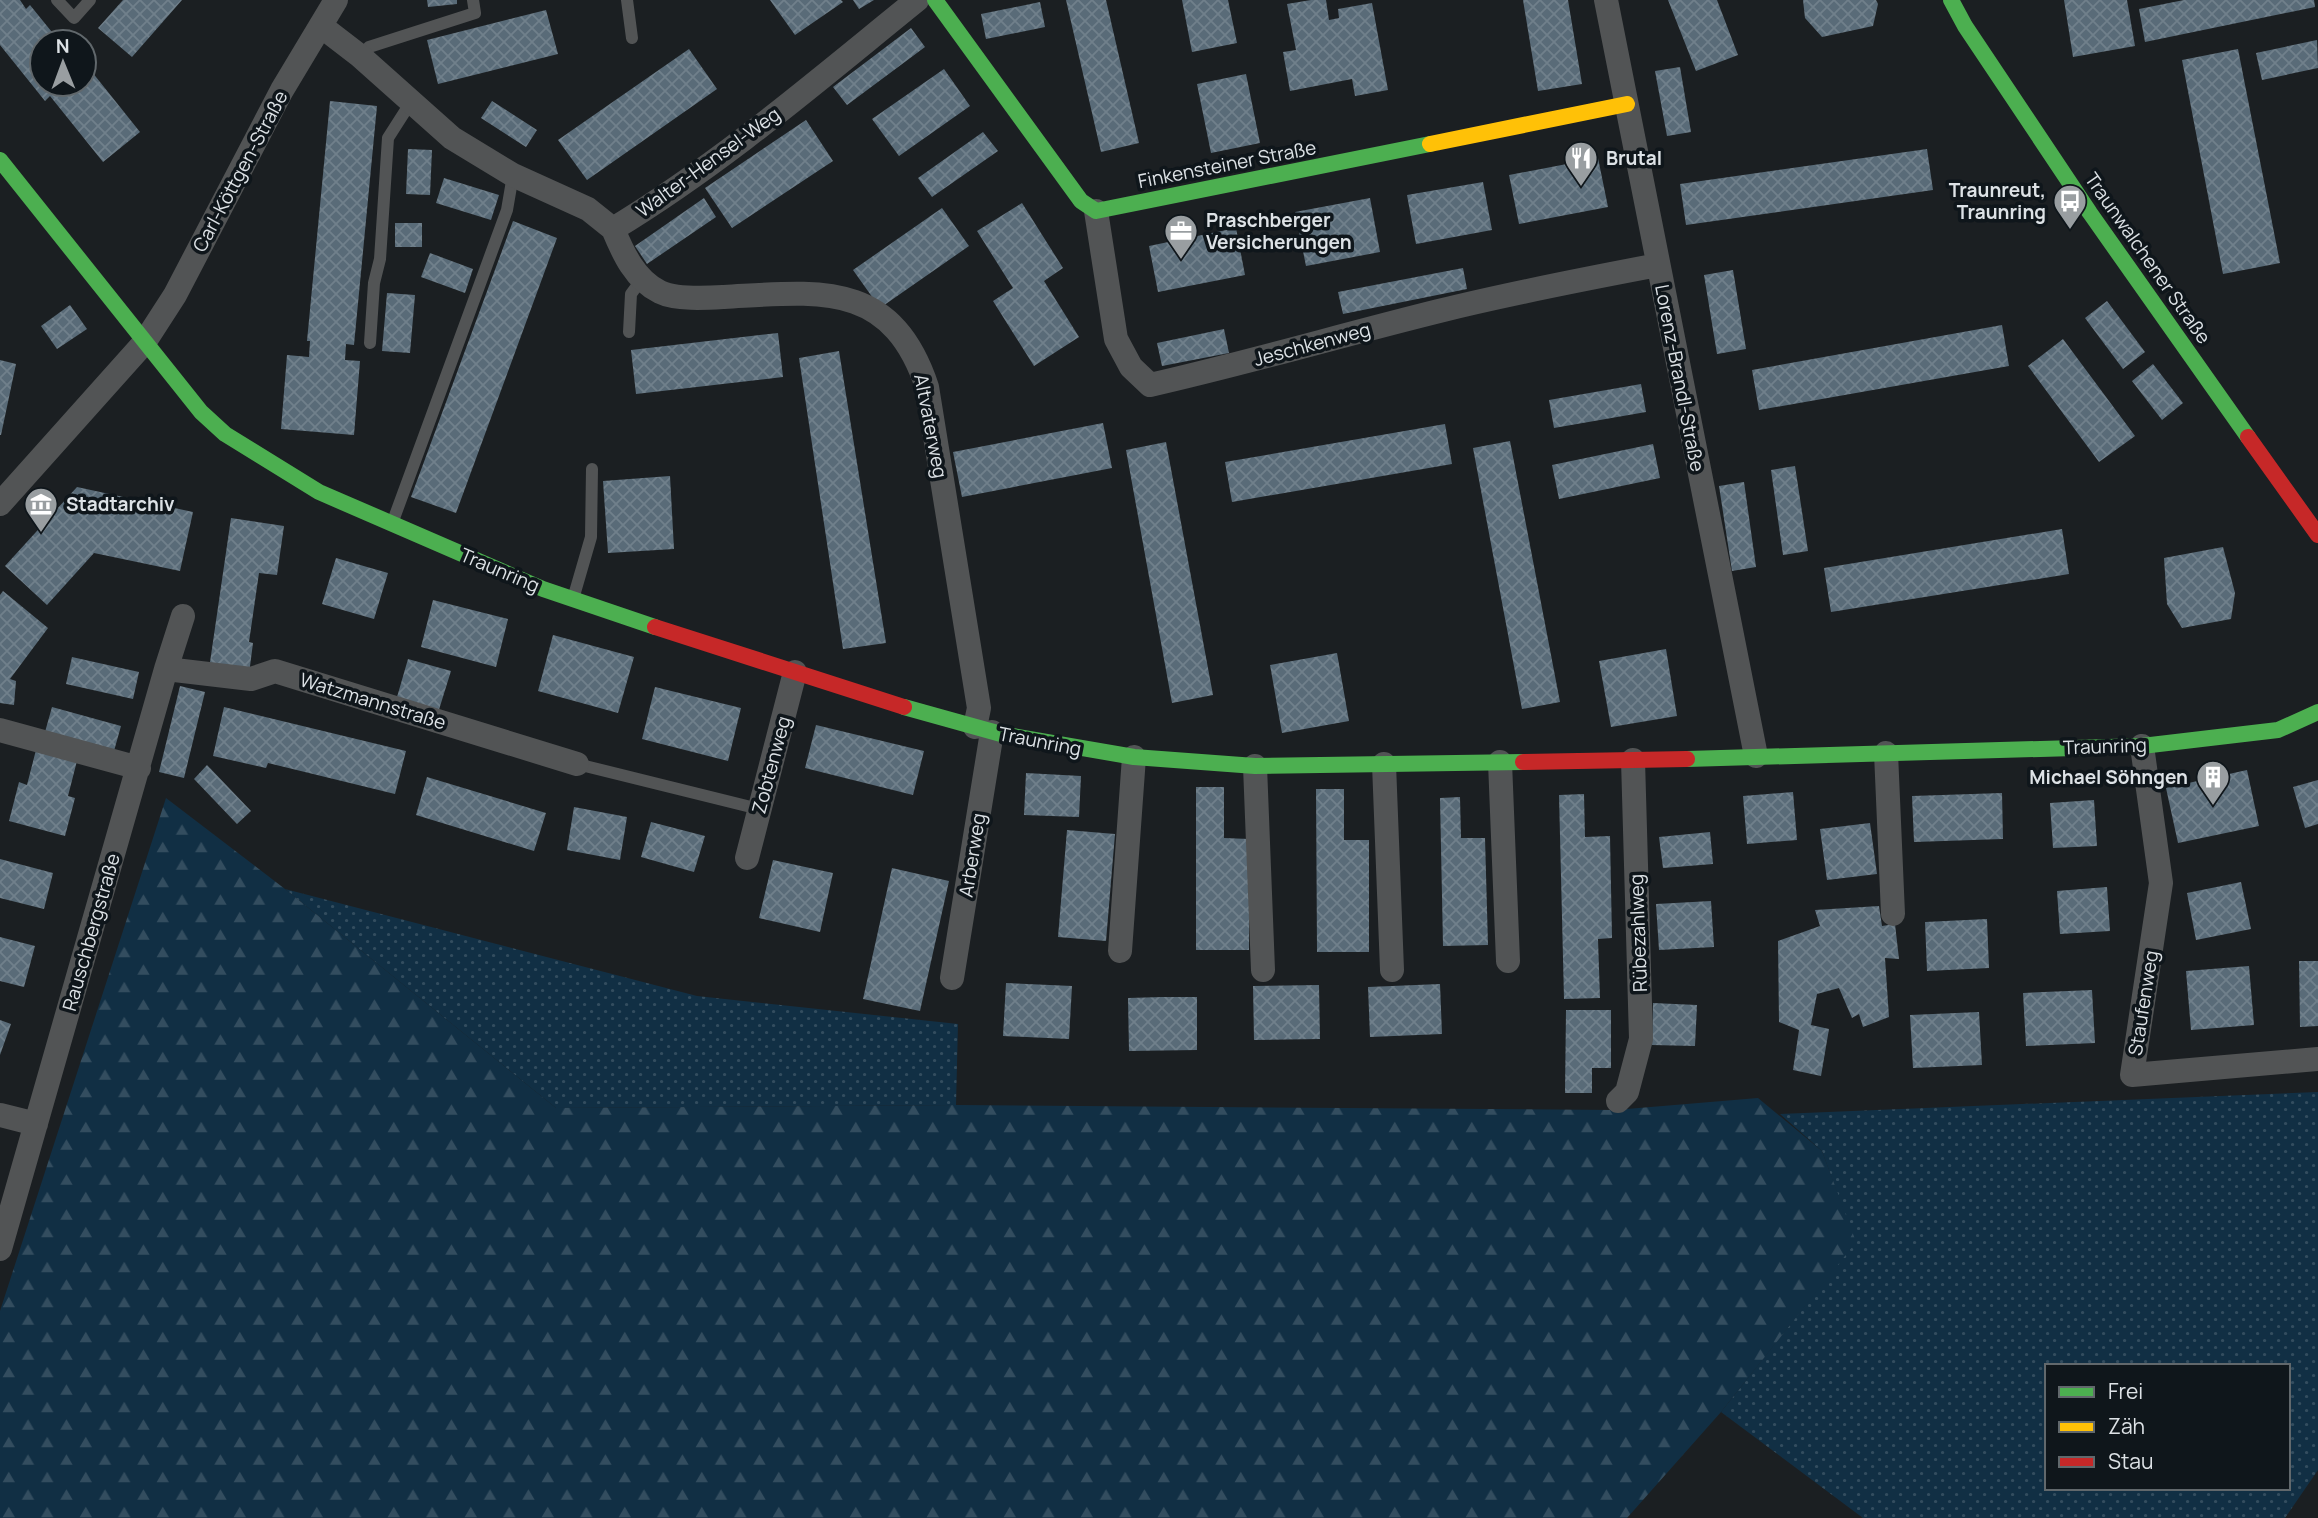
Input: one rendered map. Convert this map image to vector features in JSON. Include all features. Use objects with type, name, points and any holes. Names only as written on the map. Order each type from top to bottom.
[{"type":"street","name":"Carl-Köttgen-Straße","points":[[0,504],[144,343],[175,295],[282,90],[336,0]]},
{"type":"street","name":"Walter-Hensel-Weg","points":[[613,229],[664,198],[743,140],[917,0]]},
{"type":"street","points":[[935,0],[1081,201],[1096,211]]},
{"type":"street","name":"Lorenz-Brandl-Straße","points":[[1606,0],[1756,756]]},
{"type":"street","name":"Traunwalchener Straße","points":[[1951,0],[1965,26],[2090,213],[2318,536]]},
{"type":"street","points":[[321,26],[360,56],[452,138],[513,175],[588,209],[613,229]]},
{"type":"street","name":"Finkensteiner Straße","points":[[1096,211],[1627,104]]},
{"type":"street","name":"Traunring","points":[[0,160],[201,412],[225,434],[318,492],[543,589],[794,672],[983,730],[1134,757],[1255,766],[1633,760],[2142,746],[2278,730],[2318,712]]},
{"type":"street","name":"Jeschkenweg","points":[[1096,211],[1116,339],[1131,367],[1150,385],[1227,368],[1315,342],[1443,310],[1555,284],[1658,265]]},
{"type":"street","name":"Altvaterweg","points":[[613,229],[623,253],[642,279],[661,293],[699,298],[802,293],[834,296],[862,303],[883,317],[911,349],[926,387],[983,730]]},
{"type":"street","name":"Rauschbergstraße","points":[[0,1249],[166,669],[184,617]]},
{"type":"street","name":"Watzmannstraße","points":[[166,669],[251,679],[275,671],[577,764]]},
{"type":"street","name":"Zobtenweg","points":[[747,858],[794,672]]},
{"type":"street","points":[[0,730],[139,768]]},
{"type":"street","name":"Arberweg","points":[[952,978],[983,730]]},
{"type":"street","name":"Staufenweg","points":[[2142,746],[2161,883],[2133,1075],[2318,1059]]},
{"type":"street","points":[[1886,752],[1893,914]]},
{"type":"street","points":[[1120,951],[1134,757]]},
{"type":"street","name":"Rübezahlweg","points":[[1618,1101],[1628,1092],[1641,1039],[1633,760]]},
{"type":"street","points":[[1500,762],[1508,961]]},
{"type":"street","points":[[1384,764],[1392,970]]},
{"type":"street","points":[[1255,766],[1263,970]]},
{"type":"street","points":[[0,1115],[36,1124]]},
{"type":"lane","points":[[57,0],[74,18],[90,0]]},
{"type":"lane","points":[[360,56],[369,47],[475,13],[473,0]]},
{"type":"lane","points":[[627,0],[632,38]]},
{"type":"lane","points":[[370,344],[374,283],[380,259],[388,138],[411,102]]},
{"type":"lane","points":[[392,524],[508,210],[513,175]]},
{"type":"lane","points":[[629,332],[631,294],[642,279]]},
{"type":"lane","points":[[573,599],[591,537],[592,469]]},
{"type":"lane","points":[[577,764],[759,809]]},
{"type":"green space","points":[[166,798],[285,889],[556,1108],[956,1105],[1615,1110],[1758,1098],[1822,1151],[1856,1242],[1721,1412],[1627,1518],[0,1518],[0,1311]]},
{"type":"green space","points":[[285,889],[697,996],[958,1024],[956,1105],[556,1108]]},
{"type":"green space","points":[[2318,1092],[2318,1470],[2285,1518],[1863,1518],[1721,1412],[1855,1242],[1822,1151],[1780,1114]]},
{"type":"building","points":[[0,0],[20,0],[26,9],[30,5],[49,28],[28,28],[28,80],[0,45]]},
{"type":"building","points":[[123,0],[182,0],[132,57],[98,28]]},
{"type":"building","points":[[427,0],[457,0],[457,4],[428,7]]},
{"type":"building","points":[[770,0],[841,0],[843,2],[795,35]]},
{"type":"building","points":[[853,0],[874,0],[859,9]]},
{"type":"building","points":[[1066,0],[1106,0],[1139,143],[1101,152]]},
{"type":"building","points":[[1182,0],[1228,0],[1237,43],[1192,52]]},
{"type":"building","points":[[1326,0],[1329,20],[1339,18],[1338,9],[1372,3],[1388,90],[1355,96],[1352,79],[1290,91],[1283,52],[1296,50],[1287,4]]},
{"type":"building","points":[[1523,0],[1568,0],[1582,84],[1538,91]]},
{"type":"building","points":[[1668,0],[1717,0],[1738,55],[1696,71]]},
{"type":"building","points":[[1803,0],[1876,0],[1878,4],[1873,26],[1822,37],[1805,18]]},
{"type":"building","points":[[2064,0],[2127,0],[2135,46],[2073,57]]},
{"type":"building","points":[[2184,0],[2314,0],[2315,7],[2145,42],[2139,9]]},
{"type":"building","points":[[1040,2],[1045,27],[986,39],[981,14]]},
{"type":"building","points":[[546,10],[558,54],[438,84],[427,40]]},
{"type":"building","points":[[911,28],[925,47],[847,105],[833,87]]},
{"type":"building","points":[[2317,40],[2318,68],[2262,80],[2256,53]]},
{"type":"building","points":[[689,49],[717,89],[587,180],[558,140]]},
{"type":"building","points":[[2238,49],[2280,263],[2223,274],[2182,60]]},
{"type":"building","points":[[1680,67],[1691,132],[1667,136],[1655,71]]},
{"type":"building","points":[[944,69],[970,106],[899,156],[872,119]]},
{"type":"building","points":[[1246,74],[1260,143],[1211,153],[1197,84]]},
{"type":"building","points":[[98,80],[140,132],[103,162],[52,98],[98,98]]},
{"type":"building","points":[[330,101],[377,106],[354,345],[346,344],[345,360],[360,361],[354,435],[281,429],[287,355],[309,357],[310,341],[307,341]]},
{"type":"building","points":[[492,101],[537,130],[526,147],[481,118]]},
{"type":"building","points":[[806,120],[833,161],[732,228],[705,188]]},
{"type":"building","points":[[983,132],[998,151],[932,197],[918,178]]},
{"type":"building","points":[[408,149],[432,150],[430,195],[406,194]]},
{"type":"building","points":[[1927,149],[1933,190],[1686,225],[1680,184]]},
{"type":"building","points":[[1598,158],[1608,207],[1519,224],[1509,175]]},
{"type":"building","points":[[444,178],[499,195],[491,220],[436,203]]},
{"type":"building","points":[[1483,182],[1492,230],[1416,244],[1407,195]]},
{"type":"building","points":[[704,198],[716,217],[647,264],[635,246]]},
{"type":"building","points":[[1370,198],[1380,252],[1306,266],[1295,212]]},
{"type":"building","points":[[1022,203],[1063,268],[1044,281],[1079,337],[1034,366],[993,301],[1013,288],[977,231]]},
{"type":"building","points":[[942,208],[969,246],[880,308],[853,270]]},
{"type":"building","points":[[513,221],[557,238],[456,513],[411,497]]},
{"type":"building","points":[[395,223],[422,223],[422,247],[395,247]]},
{"type":"building","points":[[1236,228],[1245,275],[1158,292],[1149,246]]},
{"type":"building","points":[[430,253],[473,269],[465,293],[421,277]]},
{"type":"building","points":[[1463,268],[1467,289],[1343,314],[1338,292]]},
{"type":"building","points":[[1733,270],[1746,349],[1717,354],[1704,275]]},
{"type":"building","points":[[387,293],[415,295],[410,353],[382,351]]},
{"type":"building","points":[[2107,301],[2145,352],[2123,369],[2085,318]]},
{"type":"building","points":[[70,305],[87,329],[57,349],[41,326]]},
{"type":"building","points":[[2002,325],[2009,366],[1759,410],[1752,370]]},
{"type":"building","points":[[1224,329],[1229,353],[1162,366],[1157,343]]},
{"type":"building","points":[[778,333],[783,377],[636,394],[631,350]]},
{"type":"building","points":[[2063,339],[2135,436],[2099,462],[2028,366]]},
{"type":"building","points":[[839,351],[886,643],[843,649],[799,358]]},
{"type":"building","points":[[0,360],[16,364],[1,435],[0,435]]},
{"type":"building","points":[[2153,364],[2183,403],[2162,420],[2132,381]]},
{"type":"building","points":[[1641,384],[1646,412],[1554,428],[1549,400]]},
{"type":"building","points":[[1103,423],[1112,468],[962,497],[953,452]]},
{"type":"building","points":[[1445,424],[1452,464],[1232,502],[1225,462]]},
{"type":"building","points":[[1510,441],[1560,702],[1522,709],[1473,448]]},
{"type":"building","points":[[1166,442],[1213,695],[1172,703],[1126,450]]},
{"type":"building","points":[[1653,444],[1660,478],[1559,499],[1552,465]]},
{"type":"building","points":[[1795,466],[1808,551],[1783,555],[1771,470]]},
{"type":"building","points":[[670,476],[674,549],[608,553],[603,481]]},
{"type":"building","points":[[1744,482],[1756,567],[1732,571],[1719,486]]},
{"type":"building","points":[[77,487],[193,512],[180,571],[94,553],[47,605],[5,566]]},
{"type":"building","points":[[231,518],[284,526],[277,575],[259,573],[249,642],[253,643],[249,674],[209,669]]},
{"type":"building","points":[[2062,529],[2069,574],[1831,612],[1824,568]]},
{"type":"building","points":[[2223,547],[2235,593],[2231,619],[2182,628],[2167,604],[2164,558]]},
{"type":"building","points":[[336,558],[388,573],[374,619],[322,604]]},
{"type":"building","points":[[3,591],[48,628],[10,679],[16,681],[14,705],[0,703],[0,595]]},
{"type":"building","points":[[433,600],[508,619],[496,667],[421,647]]},
{"type":"building","points":[[553,635],[634,657],[618,713],[538,691]]},
{"type":"building","points":[[1666,649],[1677,716],[1611,727],[1599,661]]},
{"type":"building","points":[[1337,653],[1349,721],[1282,733],[1270,665]]},
{"type":"building","points":[[72,657],[139,672],[133,699],[66,684]]},
{"type":"building","points":[[408,659],[451,671],[437,716],[395,704]]},
{"type":"building","points":[[180,686],[205,692],[184,778],[159,772]]},
{"type":"building","points":[[655,687],[741,708],[728,761],[642,739]]},
{"type":"building","points":[[52,707],[121,726],[114,751],[45,732]]},
{"type":"building","points":[[224,707],[406,751],[395,794],[268,763],[266,768],[213,756]]},
{"type":"building","points":[[816,725],[924,751],[913,795],[805,768]]},
{"type":"building","points":[[37,746],[78,757],[68,796],[75,798],[65,836],[9,821],[19,782],[27,785]]},
{"type":"building","points":[[207,765],[251,811],[237,824],[194,779]]},
{"type":"building","name":"Michael Söhngen","points":[[2247,770],[2259,826],[2178,843],[2166,788]]},
{"type":"building","points":[[1026,773],[1081,776],[1079,817],[1024,815]]},
{"type":"building","points":[[427,777],[546,813],[534,851],[416,815]]},
{"type":"building","points":[[2318,780],[2318,824],[2305,828],[2293,787]]},
{"type":"building","points":[[1196,787],[1224,787],[1224,838],[1249,839],[1249,950],[1196,950]]},
{"type":"building","points":[[1316,789],[1344,789],[1344,840],[1369,840],[1369,952],[1317,952]]},
{"type":"building","points":[[1793,792],[1797,840],[1747,844],[1743,796]]},
{"type":"building","points":[[2002,793],[2003,839],[1914,842],[1912,796]]},
{"type":"building","points":[[1584,794],[1585,837],[1610,836],[1612,938],[1598,939],[1600,998],[1564,999],[1559,795]]},
{"type":"building","points":[[1460,797],[1461,838],[1485,838],[1488,945],[1443,946],[1440,798]]},
{"type":"building","points":[[2094,800],[2097,846],[2053,848],[2050,803]]},
{"type":"building","points":[[574,807],[627,817],[620,860],[567,850]]},
{"type":"building","points":[[651,822],[705,836],[694,872],[641,857]]},
{"type":"building","points":[[1870,823],[1877,874],[1827,880],[1820,829]]},
{"type":"building","points":[[1067,830],[1115,834],[1106,941],[1058,937]]},
{"type":"building","points":[[1710,832],[1713,864],[1663,868],[1659,837]]},
{"type":"building","points":[[0,859],[53,873],[44,909],[0,898]]},
{"type":"building","points":[[773,860],[833,873],[820,932],[759,918]]},
{"type":"building","points":[[892,868],[949,881],[920,1011],[863,999]]},
{"type":"building","points":[[2241,882],[2251,929],[2196,940],[2187,893]]},
{"type":"building","points":[[2107,887],[2110,931],[2060,934],[2057,891]]},
{"type":"building","points":[[1711,901],[1714,947],[1659,950],[1656,904]]},
{"type":"building","points":[[1879,906],[1882,926],[1895,924],[1899,959],[1885,958],[1889,1017],[1863,1027],[1859,1014],[1852,1018],[1839,988],[1817,994],[1811,1025],[1829,1029],[1821,1076],[1793,1070],[1799,1030],[1779,1022],[1778,941],[1820,926],[1815,910]]},
{"type":"building","points":[[1987,919],[1989,968],[1927,971],[1925,922]]},
{"type":"building","points":[[0,937],[35,946],[24,987],[0,981]]},
{"type":"building","points":[[2299,961],[2318,961],[2318,1026],[2300,1027]]},
{"type":"building","points":[[2249,966],[2254,1025],[2191,1030],[2186,971]]},
{"type":"building","points":[[1006,983],[1072,986],[1069,1039],[1003,1036]]},
{"type":"building","points":[[1440,984],[1442,1034],[1370,1037],[1368,987]]},
{"type":"building","points":[[1319,985],[1320,1039],[1254,1040],[1253,986]]},
{"type":"building","points":[[2092,990],[2095,1043],[2026,1046],[2023,993]]},
{"type":"building","points":[[1197,997],[1197,1050],[1129,1051],[1128,998]]},
{"type":"building","points":[[1653,1003],[1697,1005],[1695,1046],[1652,1045]]},
{"type":"building","points":[[1566,1010],[1611,1010],[1611,1068],[1592,1068],[1592,1093],[1565,1093]]},
{"type":"building","points":[[1979,1012],[1982,1065],[1913,1068],[1910,1015]]},
{"type":"building","points":[[0,1020],[11,1024],[0,1055]]},
{"type":"traffic: fast","points":[[935,0],[1081,201],[1096,211],[1430,144]]},
{"type":"traffic: fast","points":[[1951,0],[1965,26],[2090,213],[2248,437]]},
{"type":"traffic: fast","points":[[0,160],[201,412],[225,434],[319,492],[543,589],[655,627]]},
{"type":"traffic: fast","points":[[904,707],[1001,734],[1134,757],[1255,766],[1523,762]]},
{"type":"traffic: fast","points":[[1687,759],[2142,746],[2278,730],[2318,712]]},
{"type":"traffic: slow","points":[[1430,144],[1627,104]]},
{"type":"traffic: jam","points":[[2248,437],[2318,535]]},
{"type":"traffic: jam","points":[[655,627],[904,707]]},
{"type":"traffic: jam","points":[[1523,762],[1687,759]]},
{"type":"place","name":"Brutal","points":[[1581,188]]},
{"type":"place","name":"Traunreut, Traunring","points":[[2070,231]]},
{"type":"place","name":"Praschberger Versicherungen","points":[[1181,261]]},
{"type":"place","name":"Stadtarchiv","points":[[41,534]]},
{"type":"place","name":"Michael Söhngen","points":[[2213,807]]}]
